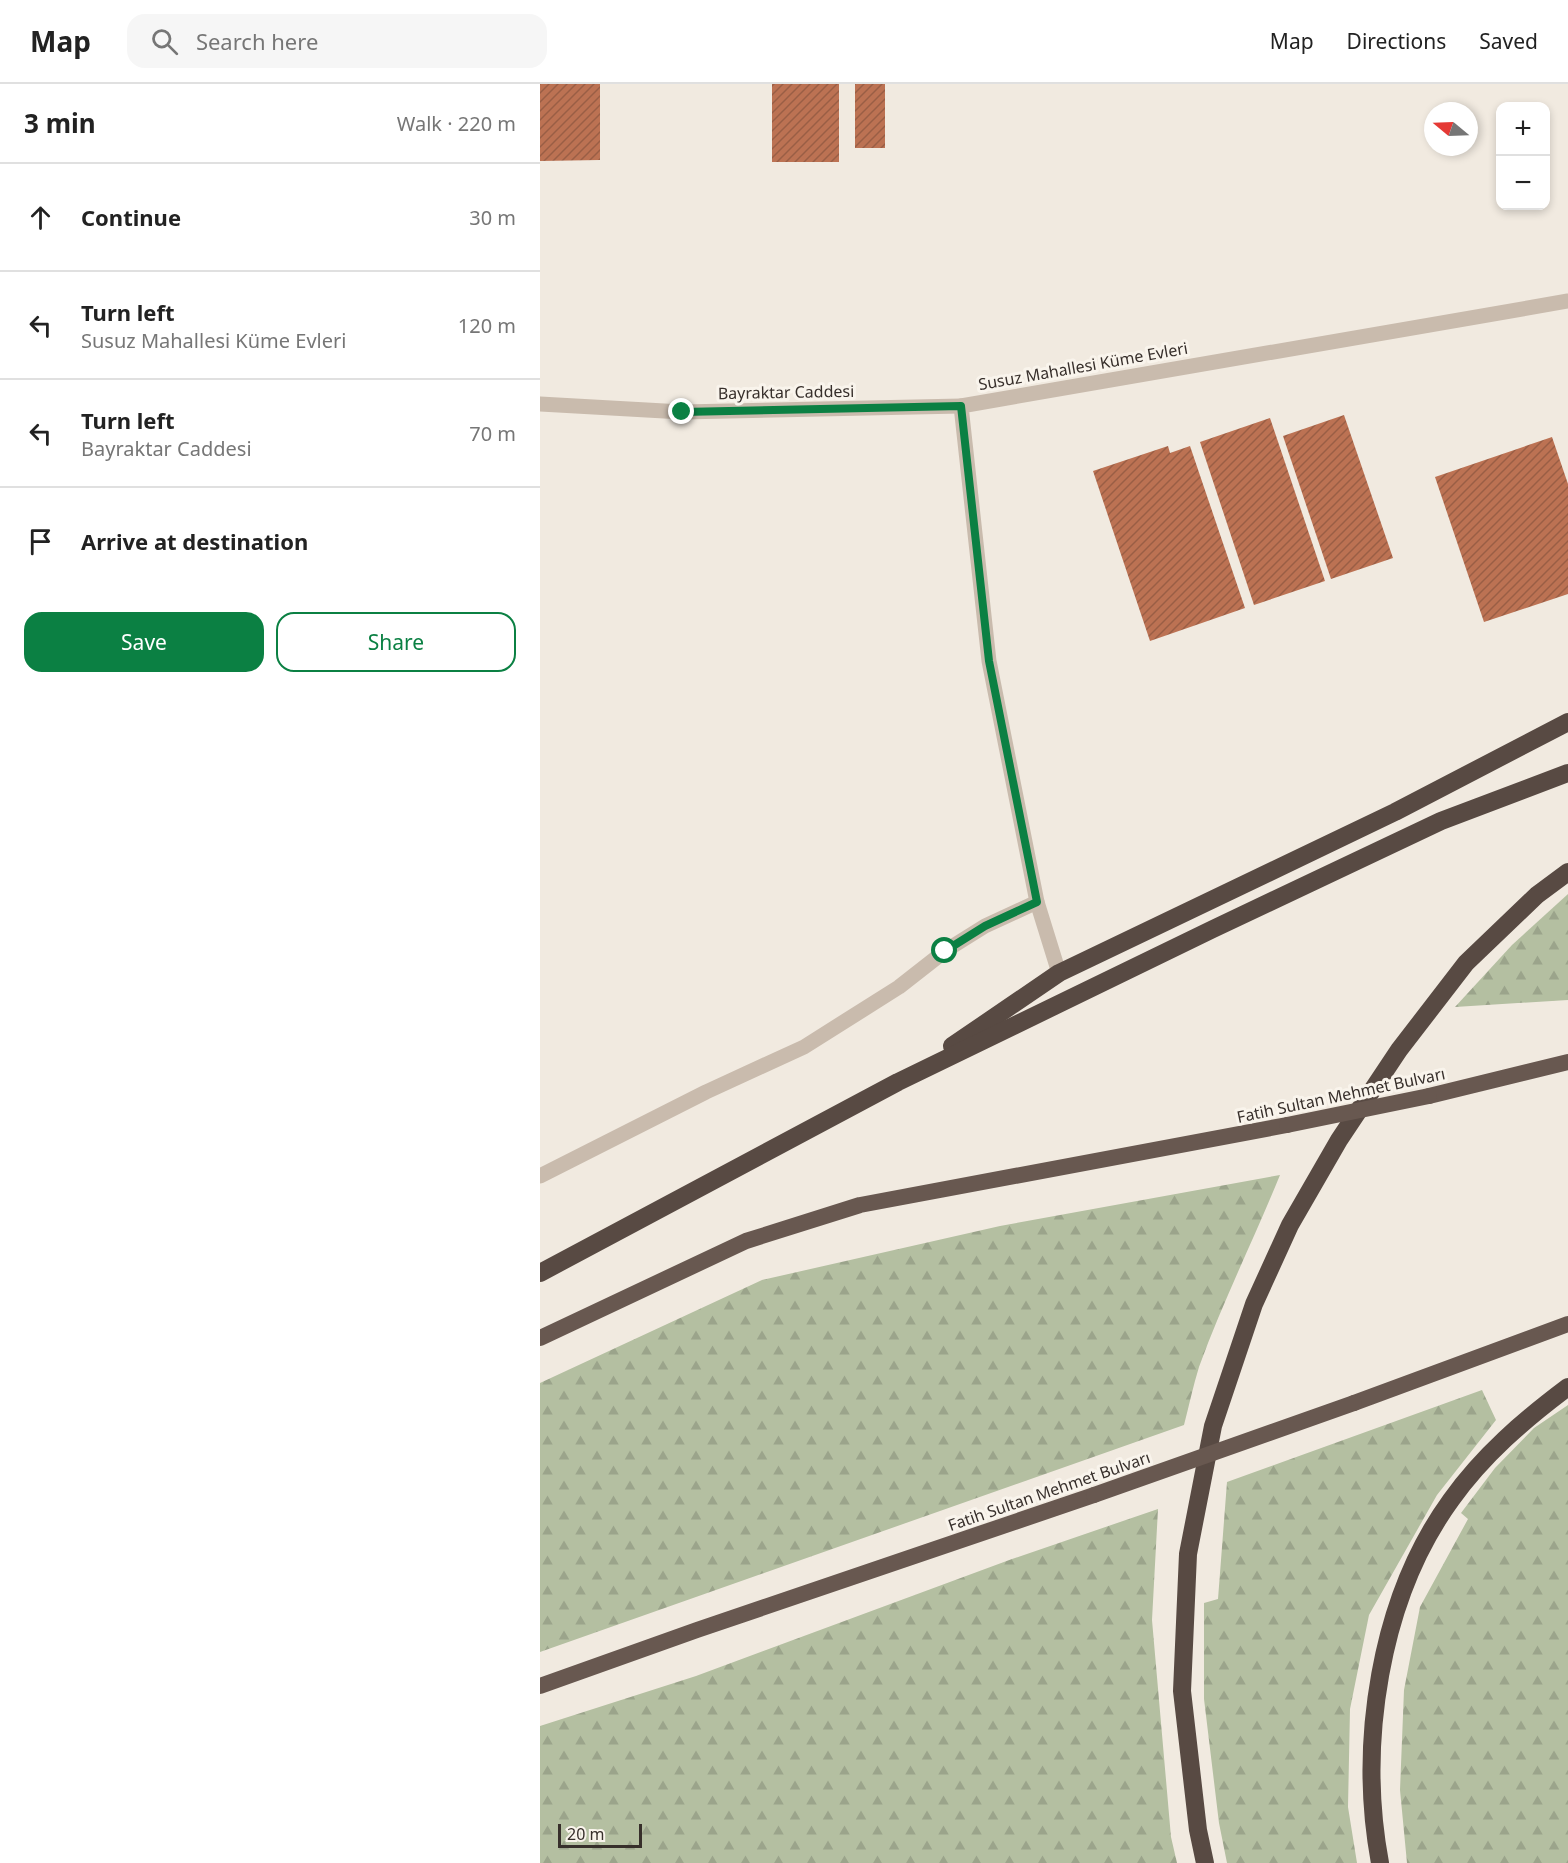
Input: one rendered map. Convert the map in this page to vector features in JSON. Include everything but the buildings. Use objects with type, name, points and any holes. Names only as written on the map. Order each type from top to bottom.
[{"type":"highway","points":[[898,1082],[1059,973],[1395,812],[1568,722]]},
{"type":"highway","points":[[540,1273],[898,1082],[1431,826],[1568,773]]},
{"type":"highway","points":[[1205,1863],[1198,1830],[1182,1691],[1188,1554],[1213,1426],[1254,1304],[1290,1225],[1339,1140],[1398,1050],[1466,963],[1537,895],[1568,872]]},
{"type":"highway","name":"Fatih Sultan Mehmet Bulvarı","points":[[540,1338],[746,1241],[860,1205],[1287,1125],[1428,1096],[1568,1062]]},
{"type":"highway","name":"Fatih Sultan Mehmet Bulvarı","points":[[540,1686],[719,1622],[1354,1404],[1568,1324]]},
{"type":"highway","points":[[1380,1863],[1370,1790],[1374,1726],[1384,1660],[1398,1602],[1419,1554],[1450,1501],[1484,1460],[1525,1419],[1568,1387]]},
{"type":"street","name":"Susuz Mahallesi Küme Evleri","points":[[1059,973],[1037,902],[989,661],[961,406],[1568,301]]},
{"type":"street","name":"Bayraktar Caddesi","points":[[540,404],[682,412],[961,406]]},
{"type":"street","points":[[540,1176],[706,1092],[804,1047],[899,987],[945,951],[985,926],[1037,902]]},
{"type":"green space","points":[[1568,894],[1568,1000],[1455,1007],[1512,945]]},
{"type":"green space","points":[[1280,1175],[1208,1342],[1184,1425],[540,1652],[540,1383],[762,1280],[1000,1226]]},
{"type":"green space","points":[[1482,1390],[1496,1420],[1437,1495],[1369,1615],[1350,1709],[1348,1807],[1357,1863],[1227,1863],[1219,1823],[1204,1699],[1204,1603],[1218,1599],[1227,1482]]},
{"type":"green space","points":[[1568,1405],[1568,1863],[1407,1863],[1400,1790],[1404,1690],[1420,1607],[1468,1519],[1461,1513],[1495,1468],[1534,1428]]},
{"type":"green space","points":[[1158,1509],[1152,1620],[1171,1837],[1177,1863],[540,1863],[540,1726],[696,1676],[1012,1559]]},
{"type":"route","points":[[682,412],[961,406],[989,661],[1037,902],[985,926],[945,951]]}]
